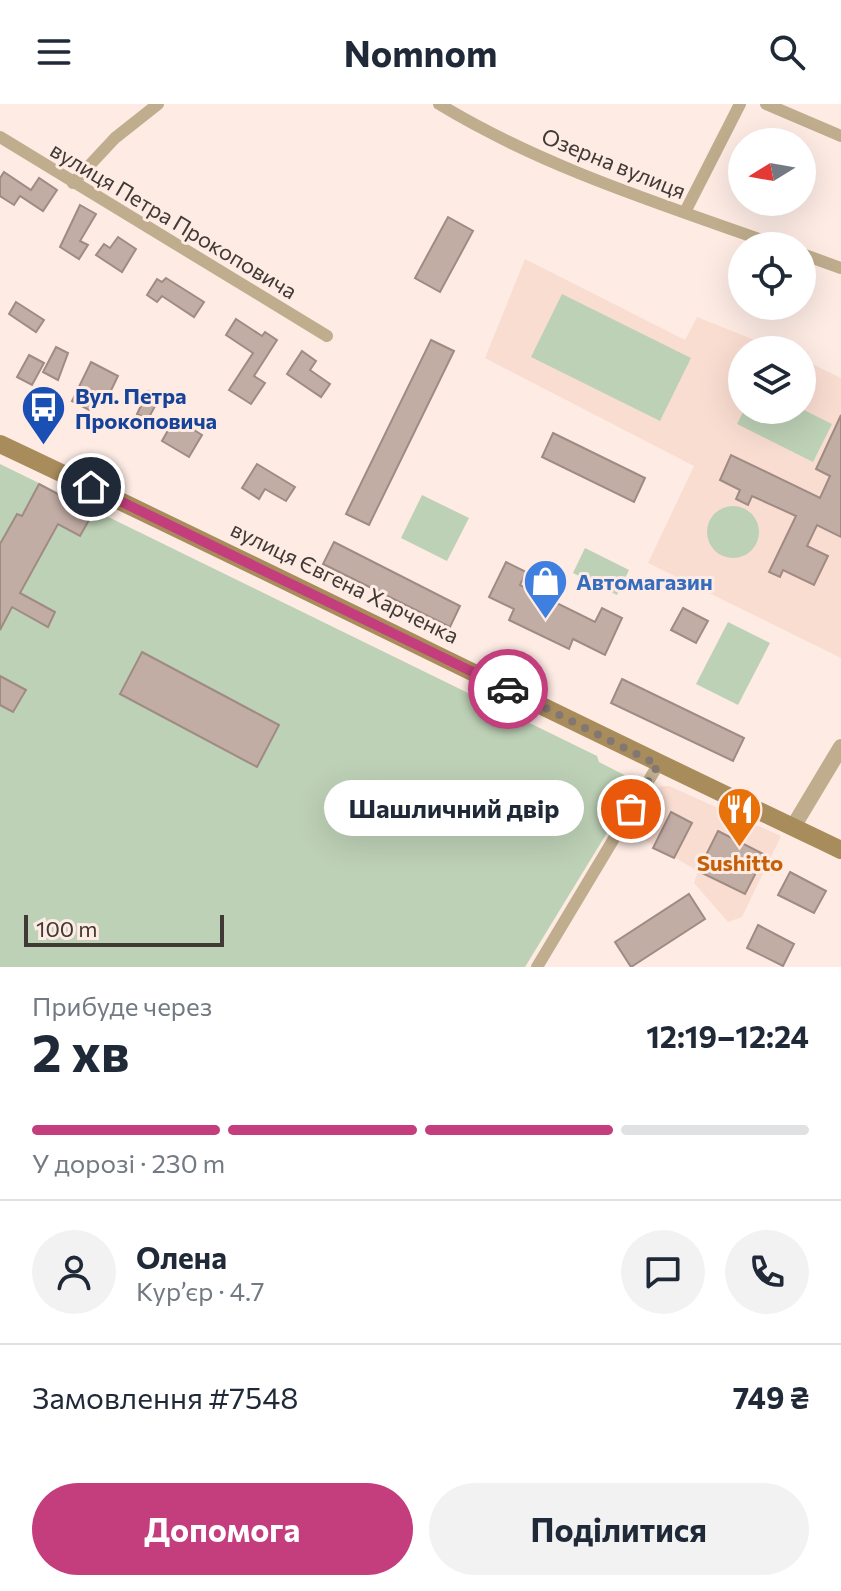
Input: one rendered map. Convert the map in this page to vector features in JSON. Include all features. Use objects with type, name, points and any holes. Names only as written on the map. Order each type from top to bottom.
[{"type":"main road","name":"вулиця Євгена Харченка","points":[[0,444],[295,584],[658,765],[841,850]]},
{"type":"street","points":[[73,183],[115,138],[158,104]]},
{"type":"street","name":"Озерна вулиця","points":[[439,104],[477,127],[583,176],[740,232]]},
{"type":"street","points":[[685,212],[740,104]]},
{"type":"street","points":[[766,104],[841,136]]},
{"type":"street","name":"вулиця Петра Прокоповича","points":[[0,137],[327,336]]},
{"type":"street","points":[[816,259],[841,268]]},
{"type":"street","points":[[793,827],[841,747]]},
{"type":"street","points":[[537,967],[658,765]]},
{"type":"shaded area","points":[[525,259],[685,340],[697,317],[745,336],[728,336],[728,424],[816,424],[816,366],[841,378],[841,658],[648,563],[694,466],[485,358]]},
{"type":"shaded area","points":[[661,786],[669,786],[781,836],[742,917],[728,922],[694,883],[698,871],[630,832],[652,793]]},
{"type":"green space","points":[[562,294],[691,358],[660,421],[531,357]]},
{"type":"green space","points":[[816,416],[832,424],[813,462],[737,424],[816,424]]},
{"type":"green space","points":[[0,464],[597,756],[599,762],[638,782],[525,967],[0,967]]},
{"type":"green space","points":[[422,495],[469,518],[447,561],[401,538]]},
{"type":"green space","points":[[733,506],[752,513],[759,532],[752,551],[733,558],[714,551],[707,532],[714,513]]},
{"type":"green space","points":[[585,548],[629,570],[617,595],[573,573]]},
{"type":"green space","points":[[728,622],[770,643],[738,705],[696,684]]},
{"type":"building","points":[[4,172],[31,190],[39,178],[57,190],[43,211],[20,196],[14,205],[0,196],[0,178]]},
{"type":"building","points":[[80,205],[96,214],[80,241],[88,245],[79,259],[60,247]]},
{"type":"building","points":[[448,217],[473,231],[440,292],[415,278]]},
{"type":"building","points":[[118,237],[136,249],[122,272],[96,255],[104,244],[110,248]]},
{"type":"building","points":[[166,278],[204,302],[194,317],[162,296],[157,302],[147,295],[157,279],[162,282]]},
{"type":"building","points":[[16,302],[44,320],[36,332],[9,314]]},
{"type":"building","points":[[236,319],[262,336],[265,332],[277,340],[254,376],[265,383],[251,404],[229,390],[253,353],[226,335]]},
{"type":"building","points":[[431,340],[454,351],[369,525],[346,514]]},
{"type":"building","points":[[56,347],[68,353],[58,380],[43,372]]},
{"type":"building","points":[[302,351],[316,361],[310,370],[330,384],[321,397],[287,374]]},
{"type":"building","points":[[29,355],[44,363],[32,385],[17,377]]},
{"type":"building","points":[[91,362],[118,376],[104,405],[94,400],[89,410],[72,401]]},
{"type":"building","points":[[148,391],[160,397],[148,419],[137,414]]},
{"type":"building","points":[[841,415],[841,537],[817,525],[807,546],[828,556],[814,585],[783,570],[780,577],[769,572],[796,516],[752,496],[748,505],[736,499],[740,490],[720,480],[731,455],[820,498],[830,476],[816,469]]},
{"type":"building","points":[[175,418],[202,435],[189,457],[162,441]]},
{"type":"building","points":[[553,433],[645,478],[634,502],[542,457]]},
{"type":"building","points":[[257,464],[295,487],[286,501],[265,489],[259,499],[242,488]]},
{"type":"building","points":[[39,484],[93,513],[80,536],[58,524],[20,593],[55,612],[48,627],[12,607],[0,630],[0,544],[17,514],[22,516]]},
{"type":"building","points":[[334,542],[460,606],[450,627],[323,564]]},
{"type":"building","points":[[506,562],[526,572],[520,585],[595,622],[602,608],[622,618],[605,655],[573,639],[569,649],[509,620],[514,609],[489,597]]},
{"type":"building","points":[[683,608],[708,621],[696,643],[671,630]]},
{"type":"building","points":[[142,652],[279,725],[257,767],[120,694]]},
{"type":"building","points":[[0,676],[26,690],[13,712],[0,705]]},
{"type":"building","points":[[622,679],[744,738],[733,761],[611,703]]},
{"type":"building","points":[[671,812],[692,823],[674,858],[653,848]]},
{"type":"building","points":[[718,831],[765,855],[745,894],[698,871]]},
{"type":"building","points":[[790,872],[826,891],[814,913],[778,895]]},
{"type":"building","points":[[689,894],[705,919],[631,967],[615,942]]},
{"type":"building","points":[[758,925],[794,944],[783,966],[747,948]]},
{"type":"way so far","points":[[508,689],[658,765],[631,809]]},
{"type":"place","name":"Вул. Петра Прокоповича","points":[[44,447]]},
{"type":"place","name":"Автомагазин","points":[[545,620]]},
{"type":"place","name":"Шашличний двір","points":[[631,809]]},
{"type":"place","name":"Sushitto","points":[[740,848]]},
{"type":"route","points":[[91,487],[508,689]]}]
